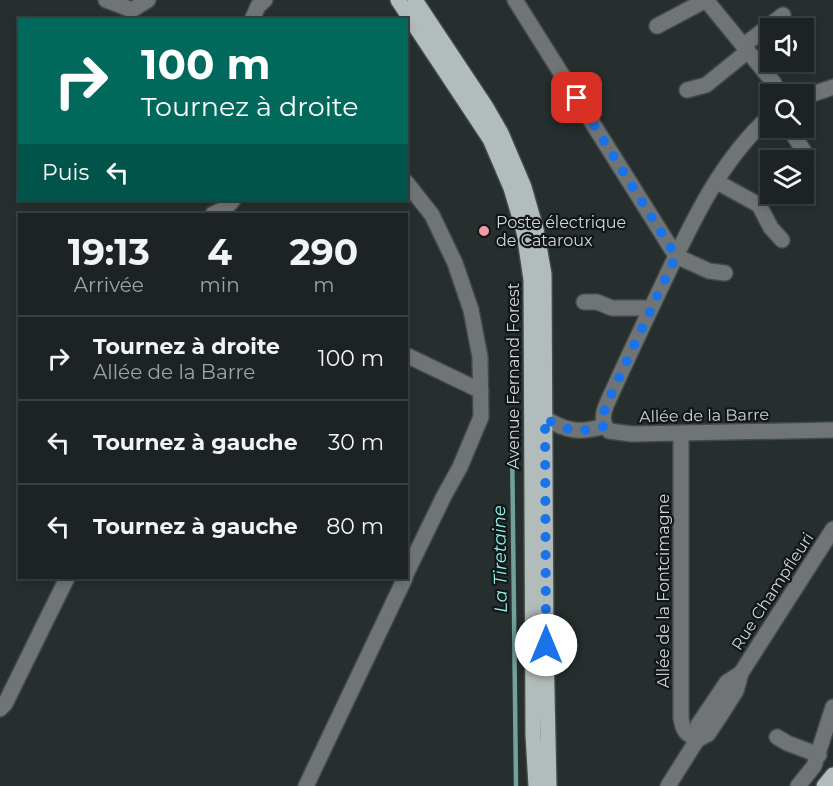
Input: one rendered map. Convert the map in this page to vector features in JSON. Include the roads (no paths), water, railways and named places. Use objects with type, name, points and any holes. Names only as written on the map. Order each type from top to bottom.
[{"type":"main road","name":"Avenue Fernand Forest","points":[[398,0],[490,140],[511,188],[524,232],[531,280],[533,700],[536,786]]},
{"type":"main road","name":"Avenue Fernand Forest","points":[[415,0],[501,133],[524,187],[537,229],[544,274],[549,786]]},
{"type":"main road","points":[[824,786],[833,775]]},
{"type":"street","points":[[106,0],[132,10],[148,0]]},
{"type":"street","points":[[515,0],[676,256],[709,271],[724,273]]},
{"type":"street","points":[[657,26],[706,0],[774,84]]},
{"type":"street","points":[[687,90],[706,85],[783,15]]},
{"type":"street","points":[[814,94],[833,87]]},
{"type":"street","points":[[605,426],[603,414],[609,399],[701,207],[732,155],[760,124]]},
{"type":"street","points":[[717,182],[759,205],[771,228],[782,240]]},
{"type":"street","points":[[408,185],[432,215],[455,263],[473,319],[480,357],[481,391],[481,417],[460,467],[408,572]]},
{"type":"street","points":[[215,213],[232,201]]},
{"type":"street","points":[[584,302],[597,302],[612,308],[651,308]]},
{"type":"street","points":[[408,357],[481,391]]},
{"type":"street","name":"Allée de la Barre","points":[[545,418],[564,429],[593,429],[605,426],[609,431],[619,433],[681,434],[833,430]]},
{"type":"street","name":"Allée de la Fontcimagne","points":[[681,434],[681,718],[685,732],[697,740]]},
{"type":"street","name":"Rue Champfleuri","points":[[668,786],[697,740],[708,734],[720,716],[736,691],[741,673],[833,529]]},
{"type":"street","points":[[0,709],[11,693],[68,579]]},
{"type":"street","points":[[306,786],[405,579]]},
{"type":"street","points":[[798,786],[814,766],[819,755],[833,707]]},
{"type":"street","points":[[777,737],[819,755]]},
{"type":"waterway","name":"La Tiretaine","points":[[512,439],[516,786]]},
{"type":"place","name":"Poste électrique de Cataroux","points":[[484,231]]}]
